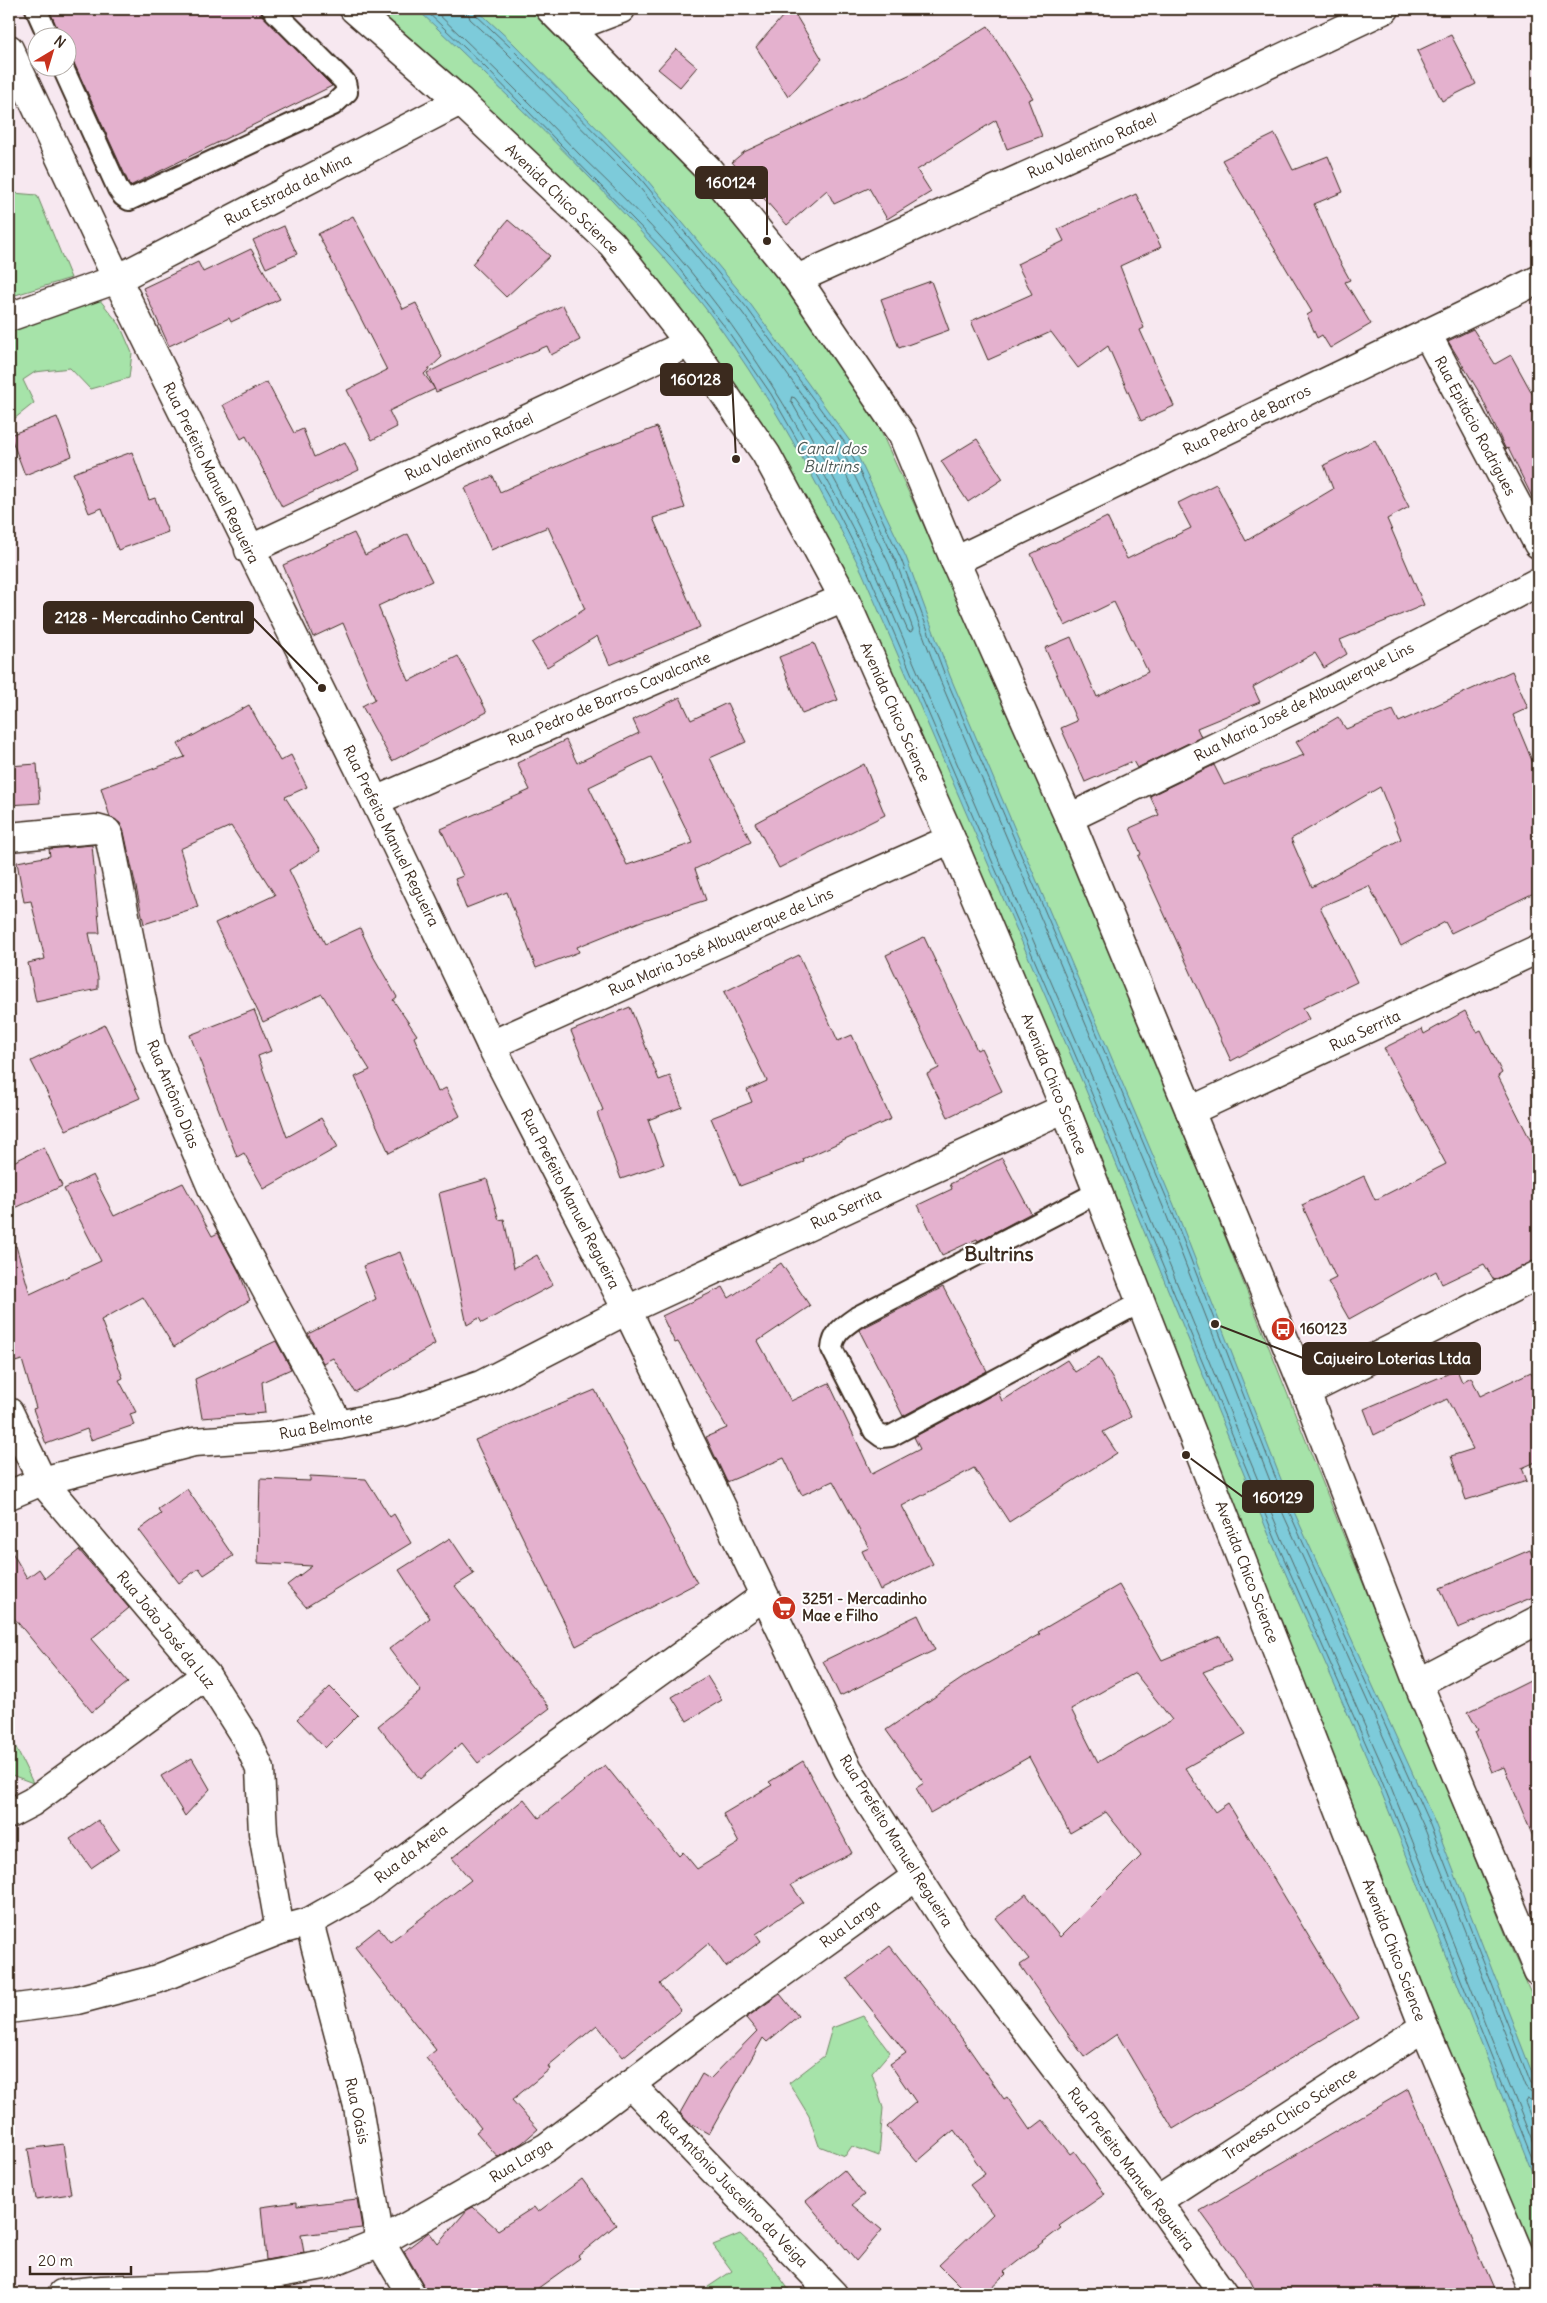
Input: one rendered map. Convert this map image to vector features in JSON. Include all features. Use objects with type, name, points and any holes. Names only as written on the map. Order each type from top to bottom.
[{"type":"street","name":"Avenida Chico Science","points":[[354,9],[460,101],[612,244],[689,344],[766,454],[844,598],[951,839],[1065,1108],[1424,2027],[1536,2294]]},
{"type":"street","points":[[550,9],[571,28],[708,169],[797,279],[904,436],[955,561],[1069,818],[1306,1392],[1418,1682],[1538,1971]]},
{"type":"street","points":[[571,28],[621,9]]},
{"type":"street","name":"Rua Valentino Rafael","points":[[797,279],[1157,116],[1385,9]]},
{"type":"street","name":"Rua Prefeito Manuel Regueira","points":[[9,49],[117,279],[249,550],[375,800],[491,1045],[627,1310],[848,1768],[959,1942],[1157,2201],[1223,2294]]},
{"type":"street","name":"Rua Estrada da Mina","points":[[9,317],[117,279],[460,101]]},
{"type":"street","name":"Rua Pedro de Barros","points":[[955,561],[1538,280]]},
{"type":"street","name":"Rua Epitácio Rodrigues","points":[[1427,334],[1538,544]]},
{"type":"street","name":"Rua Valentino Rafael","points":[[249,550],[689,344]]},
{"type":"street","name":"Rua Maria José de Albuquerque Lins","points":[[1069,818],[1317,698],[1538,582]]},
{"type":"street","name":"Rua Pedro de Barros Cavalcante","points":[[375,800],[844,598]]},
{"type":"street","name":"Rua Antônio Dias","points":[[9,837],[96,829],[107,832],[109,835],[151,1046],[215,1195],[339,1425]]},
{"type":"street","name":"Rua Maria José Albuquerque de Lins","points":[[491,1045],[951,839]]},
{"type":"street","name":"Rua Serrita","points":[[1190,1112],[1538,949]]},
{"type":"street","name":"Rua Serrita","points":[[627,1310],[1065,1108]]},
{"type":"street","points":[[1306,1392],[1538,1275]]},
{"type":"street","name":"Rua Belmonte","points":[[9,1495],[42,1482],[194,1442],[267,1437],[403,1412],[480,1385],[627,1310]]},
{"type":"street","name":"Rua João José da Luz","points":[[9,1412],[42,1482],[206,1675],[247,1740],[260,1769],[262,1833],[280,1930]]},
{"type":"street","name":"Rua da Areia","points":[[9,2009],[77,2000],[157,1979],[280,1930],[309,1922],[362,1892],[531,1764],[764,1596]]},
{"type":"street","points":[[1418,1682],[1538,1620]]},
{"type":"street","points":[[9,1814],[32,1802],[206,1675]]},
{"type":"street","name":"Rua Larga","points":[[62,2294],[102,2290],[209,2286],[324,2265],[380,2242],[548,2147],[630,2084],[916,1876]]},
{"type":"street","name":"Rua Oásis","points":[[309,1922],[358,2107],[380,2242],[411,2294]]},
{"type":"street","name":"Travessa Chico Science","points":[[1157,2201],[1424,2027]]},
{"type":"street","name":"Rua Antônio Juscelino da Veiga","points":[[630,2084],[833,2294]]},
{"type":"lane","points":[[36,9],[45,28]]},
{"type":"lane","points":[[68,78],[118,189],[129,200],[333,104],[347,92],[345,82],[272,9]]},
{"type":"lane","points":[[1098,1192],[857,1317],[842,1327],[832,1340],[832,1349],[874,1431],[882,1437],[892,1436],[1141,1302]]},
{"type":"green space","points":[[369,9],[529,9],[571,46],[688,167],[787,285],[877,423],[1038,775],[1161,1075],[1341,1529],[1514,1955],[1538,2008],[1538,2270],[1424,1998],[969,847],[696,335]]},
{"type":"green space","points":[[13,193],[37,195],[71,278],[9,297],[9,198]]},
{"type":"green space","points":[[95,294],[120,325],[132,353],[129,378],[90,389],[70,368],[35,372],[23,380],[34,403],[9,423],[9,318]]},
{"type":"green space","points":[[9,1733],[33,1783],[9,1774]]},
{"type":"green space","points":[[863,2016],[890,2052],[872,2073],[883,2108],[879,2156],[852,2146],[845,2156],[819,2146],[809,2116],[789,2083],[824,2056],[832,2028]]},
{"type":"green space","points":[[740,2234],[766,2258],[792,2294],[704,2294],[702,2291],[732,2271],[713,2245]]},
{"type":"water","name":"Canal dos Bultrins","points":[[417,9],[476,9],[513,43],[643,175],[751,305],[852,444],[906,557],[950,676],[1174,1205],[1291,1505],[1435,1823],[1538,2088],[1538,2187],[1373,1771],[1273,1545],[1085,1088],[862,572],[820,490],[774,409],[749,370],[695,295],[665,259],[606,194],[513,100]]},
{"type":"building","points":[[49,9],[260,9],[264,17],[332,86],[130,186],[78,72],[78,28],[57,28]]},
{"type":"building","points":[[789,9],[792,9],[822,59],[788,97],[756,47]]},
{"type":"building","points":[[988,26],[1033,98],[1028,100],[1042,136],[1007,149],[996,120],[917,170],[931,192],[887,219],[869,188],[834,204],[827,190],[787,225],[732,162],[744,152],[911,74]]},
{"type":"building","points":[[1451,35],[1476,84],[1442,101],[1417,51]]},
{"type":"building","points":[[676,49],[697,67],[680,87],[658,69]]},
{"type":"building","points":[[1275,134],[1293,170],[1328,156],[1343,192],[1314,204],[1334,251],[1350,280],[1345,282],[1371,324],[1330,348],[1322,335],[1317,338],[1307,315],[1312,312],[1222,160]]},
{"type":"building","points":[[1136,194],[1161,247],[1120,266],[1144,328],[1140,330],[1174,406],[1141,421],[1108,346],[1078,368],[1051,332],[988,360],[971,321],[1032,294],[1017,264],[1064,241],[1058,229]]},
{"type":"building","points":[[353,216],[403,309],[416,303],[442,357],[424,374],[435,389],[389,411],[397,427],[372,440],[347,390],[387,370],[318,234]]},
{"type":"building","points":[[508,220],[550,256],[506,297],[472,264]]},
{"type":"building","points":[[284,226],[297,254],[266,268],[253,240]]},
{"type":"building","points":[[251,249],[280,299],[231,322],[229,318],[169,346],[143,288],[198,262],[203,272]]},
{"type":"building","points":[[931,281],[949,330],[899,348],[881,299]]},
{"type":"building","points":[[563,305],[580,340],[551,355],[547,346],[436,392],[427,373]]},
{"type":"building","points":[[1473,329],[1495,364],[1511,355],[1538,404],[1538,509],[1508,448],[1506,450],[1479,392],[1448,341]]},
{"type":"building","points":[[267,382],[294,433],[303,429],[314,457],[345,442],[359,470],[282,507],[246,436],[241,439],[223,405]]},
{"type":"building","points":[[57,417],[72,456],[25,475],[10,435]]},
{"type":"building","points":[[657,427],[685,508],[653,518],[700,627],[610,665],[597,636],[547,667],[532,643],[585,609],[548,527],[491,550],[465,488],[493,476],[500,492],[588,453]]},
{"type":"building","points":[[977,439],[1003,479],[968,502],[941,461]]},
{"type":"building","points":[[1375,440],[1409,507],[1387,519],[1424,605],[1340,640],[1347,654],[1324,668],[1315,653],[1253,687],[1260,702],[1197,728],[1201,737],[1137,768],[1133,761],[1085,782],[1061,728],[1077,721],[1045,648],[1071,637],[1097,697],[1148,672],[1114,602],[1065,626],[1031,554],[1107,517],[1127,559],[1191,528],[1178,503],[1216,484],[1246,541],[1333,489],[1324,465]]},
{"type":"building","points":[[132,452],[149,500],[155,498],[168,532],[118,550],[102,508],[89,513],[73,473]]},
{"type":"building","points":[[354,533],[365,555],[408,534],[432,581],[378,606],[409,681],[458,656],[487,712],[392,761],[362,706],[375,699],[343,623],[313,637],[283,565]]},
{"type":"building","points":[[814,643],[838,700],[802,714],[779,657]]},
{"type":"building","points":[[1512,671],[1528,708],[1513,715],[1538,775],[1538,891],[1451,933],[1445,922],[1401,946],[1369,886],[1320,907],[1357,982],[1303,1008],[1309,1019],[1231,1061],[1138,856],[1141,854],[1130,828],[1159,815],[1150,796],[1214,765],[1224,785],[1304,755],[1296,742],[1338,717],[1346,729],[1393,710],[1399,722]],"holes":[[[1380,787],[1401,839],[1312,887],[1291,839]]]},
{"type":"building","points":[[680,697],[691,720],[727,703],[746,742],[710,758],[751,842],[695,869],[706,900],[644,920],[577,947],[579,952],[536,968],[507,892],[466,908],[455,879],[463,876],[441,829],[530,790],[517,763],[566,740],[577,763],[639,733],[633,720]],"holes":[[[651,757],[693,843],[627,865],[589,787]]]},
{"type":"building","points":[[249,705],[280,761],[291,755],[307,787],[285,797],[320,851],[289,870],[325,944],[360,928],[373,956],[397,997],[393,1000],[417,1035],[414,1037],[438,1092],[446,1088],[460,1116],[389,1153],[355,1077],[370,1070],[322,994],[263,1022],[215,923],[275,895],[231,826],[180,849],[198,907],[144,924],[124,832],[120,823],[110,817],[101,788],[185,757],[178,744]]},
{"type":"building","points":[[37,764],[40,803],[9,805],[9,766]]},
{"type":"building","points":[[864,764],[885,815],[779,868],[755,823]]},
{"type":"building","points":[[92,845],[100,933],[89,933],[98,978],[98,989],[36,1002],[28,963],[45,959],[31,901],[24,902],[17,862],[50,856],[49,849]]},
{"type":"building","points":[[924,937],[977,1050],[981,1048],[1002,1091],[948,1117],[927,1074],[939,1068],[886,955]]},
{"type":"building","points":[[799,955],[838,1041],[852,1035],[891,1119],[803,1159],[804,1162],[740,1186],[711,1118],[752,1102],[747,1090],[767,1081],[724,992]]},
{"type":"building","points":[[630,1007],[659,1080],[670,1076],[682,1107],[648,1120],[664,1164],[621,1179],[597,1113],[603,1110],[571,1031]]},
{"type":"building","points":[[254,1010],[271,1051],[258,1056],[287,1137],[321,1118],[338,1147],[264,1189],[244,1153],[237,1157],[190,1035]]},
{"type":"building","points":[[1465,1011],[1477,1032],[1481,1030],[1502,1073],[1498,1076],[1538,1155],[1538,1259],[1494,1280],[1484,1264],[1442,1284],[1436,1271],[1349,1319],[1328,1282],[1336,1278],[1302,1205],[1364,1176],[1375,1200],[1446,1164],[1384,1048],[1422,1029],[1424,1034]]},
{"type":"building","points":[[105,1025],[140,1098],[66,1130],[31,1061]]},
{"type":"building","points":[[44,1147],[62,1186],[9,1211],[9,1164]]},
{"type":"building","points":[[1002,1158],[1031,1213],[978,1241],[977,1239],[942,1255],[918,1205],[952,1189],[950,1184]]},
{"type":"building","points":[[93,1175],[114,1216],[183,1183],[212,1236],[218,1233],[239,1272],[250,1300],[174,1347],[143,1297],[101,1320],[123,1378],[119,1380],[136,1412],[130,1414],[134,1425],[91,1440],[87,1429],[46,1444],[33,1409],[36,1408],[22,1360],[15,1362],[9,1338],[9,1247],[16,1246],[30,1294],[101,1261],[64,1189]]},
{"type":"building","points":[[487,1179],[499,1220],[504,1219],[514,1268],[537,1255],[553,1285],[482,1323],[479,1318],[467,1325],[439,1193]]},
{"type":"building","points":[[400,1252],[435,1344],[355,1392],[333,1358],[323,1363],[308,1334],[376,1299],[363,1266]]},
{"type":"building","points":[[781,1263],[810,1306],[758,1341],[791,1401],[829,1383],[872,1474],[920,1449],[914,1437],[998,1392],[1002,1401],[1067,1360],[1075,1372],[1099,1357],[1112,1378],[1131,1417],[1103,1432],[1117,1453],[1009,1522],[974,1468],[902,1506],[933,1564],[880,1590],[862,1551],[869,1548],[833,1481],[802,1495],[784,1458],[727,1482],[706,1437],[727,1428],[678,1342],[675,1343],[662,1316],[723,1287],[729,1298]]},
{"type":"building","points":[[943,1287],[987,1371],[903,1416],[859,1330]]},
{"type":"building","points":[[276,1341],[291,1369],[262,1382],[265,1413],[202,1418],[195,1379]]},
{"type":"building","points":[[1457,1370],[1462,1382],[1471,1377],[1480,1396],[1531,1372],[1538,1387],[1538,1461],[1522,1468],[1527,1481],[1466,1500],[1451,1456],[1473,1449],[1447,1399],[1374,1435],[1364,1409]]},
{"type":"building","points":[[595,1390],[697,1583],[576,1646],[475,1440]]},
{"type":"building","points":[[310,1476],[366,1479],[390,1517],[394,1514],[411,1543],[306,1607],[287,1585],[312,1566],[258,1563],[260,1479],[310,1481]]},
{"type":"building","points":[[187,1489],[233,1556],[204,1575],[199,1568],[179,1583],[139,1530],[161,1514],[158,1509]]},
{"type":"building","points":[[450,1538],[474,1574],[455,1586],[550,1708],[478,1763],[462,1743],[420,1779],[378,1726],[421,1691],[389,1649],[430,1618],[399,1570]]},
{"type":"building","points":[[9,1547],[27,1578],[39,1569],[45,1578],[79,1550],[129,1608],[91,1639],[128,1682],[92,1712],[9,1612]]},
{"type":"building","points":[[1530,1550],[1538,1570],[1538,1595],[1458,1628],[1440,1588]]},
{"type":"building","points":[[1119,1585],[1162,1660],[1220,1636],[1231,1661],[1203,1672],[1246,1734],[1185,1768],[1215,1812],[1228,1803],[1358,2018],[1173,2129],[1117,2034],[1084,2057],[1020,1965],[1029,1959],[996,1918],[1026,1894],[1060,1937],[1141,1856],[1106,1812],[1070,1833],[1029,1757],[930,1813],[916,1788],[924,1783],[886,1730],[967,1675],[1040,1634],[1038,1632]],"holes":[[[1135,1673],[1172,1720],[1098,1762],[1071,1709]]]},
{"type":"building","points":[[918,1615],[935,1650],[840,1696],[823,1661]]},
{"type":"building","points":[[707,1676],[722,1700],[687,1721],[672,1697]]},
{"type":"building","points":[[1538,1677],[1538,1849],[1504,1767],[1492,1772],[1475,1732],[1478,1730],[1468,1712]]},
{"type":"building","points":[[330,1687],[358,1715],[325,1748],[297,1719]]},
{"type":"building","points":[[192,1758],[210,1789],[185,1816],[161,1776]]},
{"type":"building","points":[[803,1761],[852,1853],[791,1885],[803,1902],[756,1934],[761,1941],[726,1967],[709,1943],[660,1984],[681,2010],[623,2057],[597,2025],[548,2066],[550,2069],[512,2100],[538,2129],[522,2143],[498,2157],[476,2132],[481,2128],[426,2058],[436,2050],[355,1947],[379,1928],[390,1942],[471,1880],[452,1858],[524,1799],[539,1818],[605,1765],[679,1856],[683,1852],[697,1869],[739,1843],[723,1814],[772,1785],[769,1782]]},
{"type":"building","points":[[98,1820],[119,1849],[91,1868],[70,1839]]},
{"type":"building","points":[[890,1946],[956,2030],[1004,2099],[1007,2097],[1030,2130],[1043,2120],[1070,2154],[1074,2151],[1105,2194],[1059,2226],[1061,2228],[1004,2272],[1006,2274],[985,2294],[968,2294],[939,2265],[993,2214],[970,2185],[985,2174],[954,2130],[917,2162],[887,2127],[916,2102],[890,2064],[906,2053],[847,1979]]},
{"type":"building","points":[[780,1994],[798,2016],[767,2042],[763,2038],[709,2134],[688,2122],[680,2113],[702,2074],[710,2079],[757,2031],[746,2018]]},
{"type":"building","points":[[1408,2089],[1496,2294],[1257,2294],[1250,2280],[1200,2211]]},
{"type":"building","points":[[63,2144],[71,2194],[36,2199],[28,2149]]},
{"type":"building","points":[[844,2170],[864,2195],[852,2205],[882,2230],[856,2261],[806,2201]]},
{"type":"building","points":[[582,2179],[616,2225],[578,2256],[580,2258],[530,2294],[427,2294],[404,2251],[429,2232],[438,2244],[467,2210],[473,2207],[498,2230],[534,2207],[538,2212]]},
{"type":"building","points":[[357,2199],[362,2228],[301,2235],[304,2253],[266,2260],[261,2207],[297,2202],[297,2206]]},
{"type":"place","name":"160124","points":[[767,241]]},
{"type":"place","name":"160128","points":[[736,459]]},
{"type":"place","name":"2128 - Mercadinho Central","points":[[322,688]]},
{"type":"place","name":"Cajueiro Loterias Ltda","points":[[1215,1324]]},
{"type":"place","name":"160123","points":[[1283,1329]]},
{"type":"place","name":"160129","points":[[1186,1455]]},
{"type":"place","name":"3251 - Mercadinho Mae e Filho","points":[[784,1608]]},
{"type":"district","name":"Bultrins","points":[[999,1254]]}]
